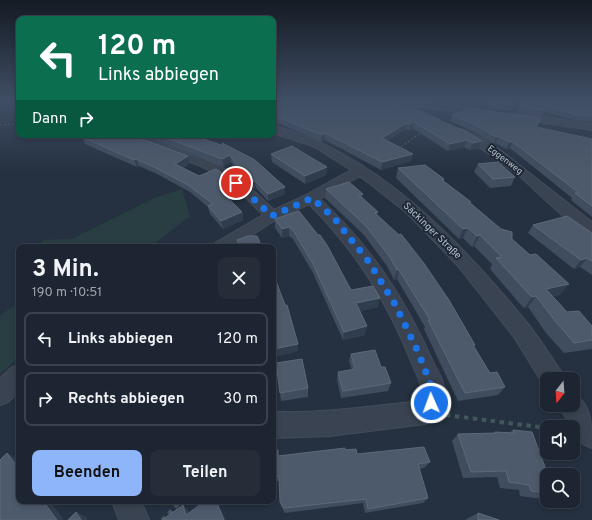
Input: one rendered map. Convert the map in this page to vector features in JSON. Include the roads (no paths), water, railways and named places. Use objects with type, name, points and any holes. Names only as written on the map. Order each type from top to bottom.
[{"type":"street","name":"Eggenweg","points":[[440,123],[472,137],[493,150],[571,215],[592,229]]},
{"type":"street","points":[[566,123],[592,127]]},
{"type":"street","name":"Säckinger Straße","points":[[276,130],[317,144],[372,178],[412,210],[464,262],[521,332],[548,372]]},
{"type":"street","points":[[137,138],[207,165],[236,183],[272,216]]},
{"type":"street","points":[[226,244],[272,216],[312,198],[360,171]]},
{"type":"street","points":[[276,425],[308,425],[388,418],[425,412],[431,403],[433,393],[419,354],[396,306],[369,262],[334,218],[312,198]]},
{"type":"street","points":[[576,412],[592,435]]},
{"type":"street","points":[[127,504],[134,520]]}]
